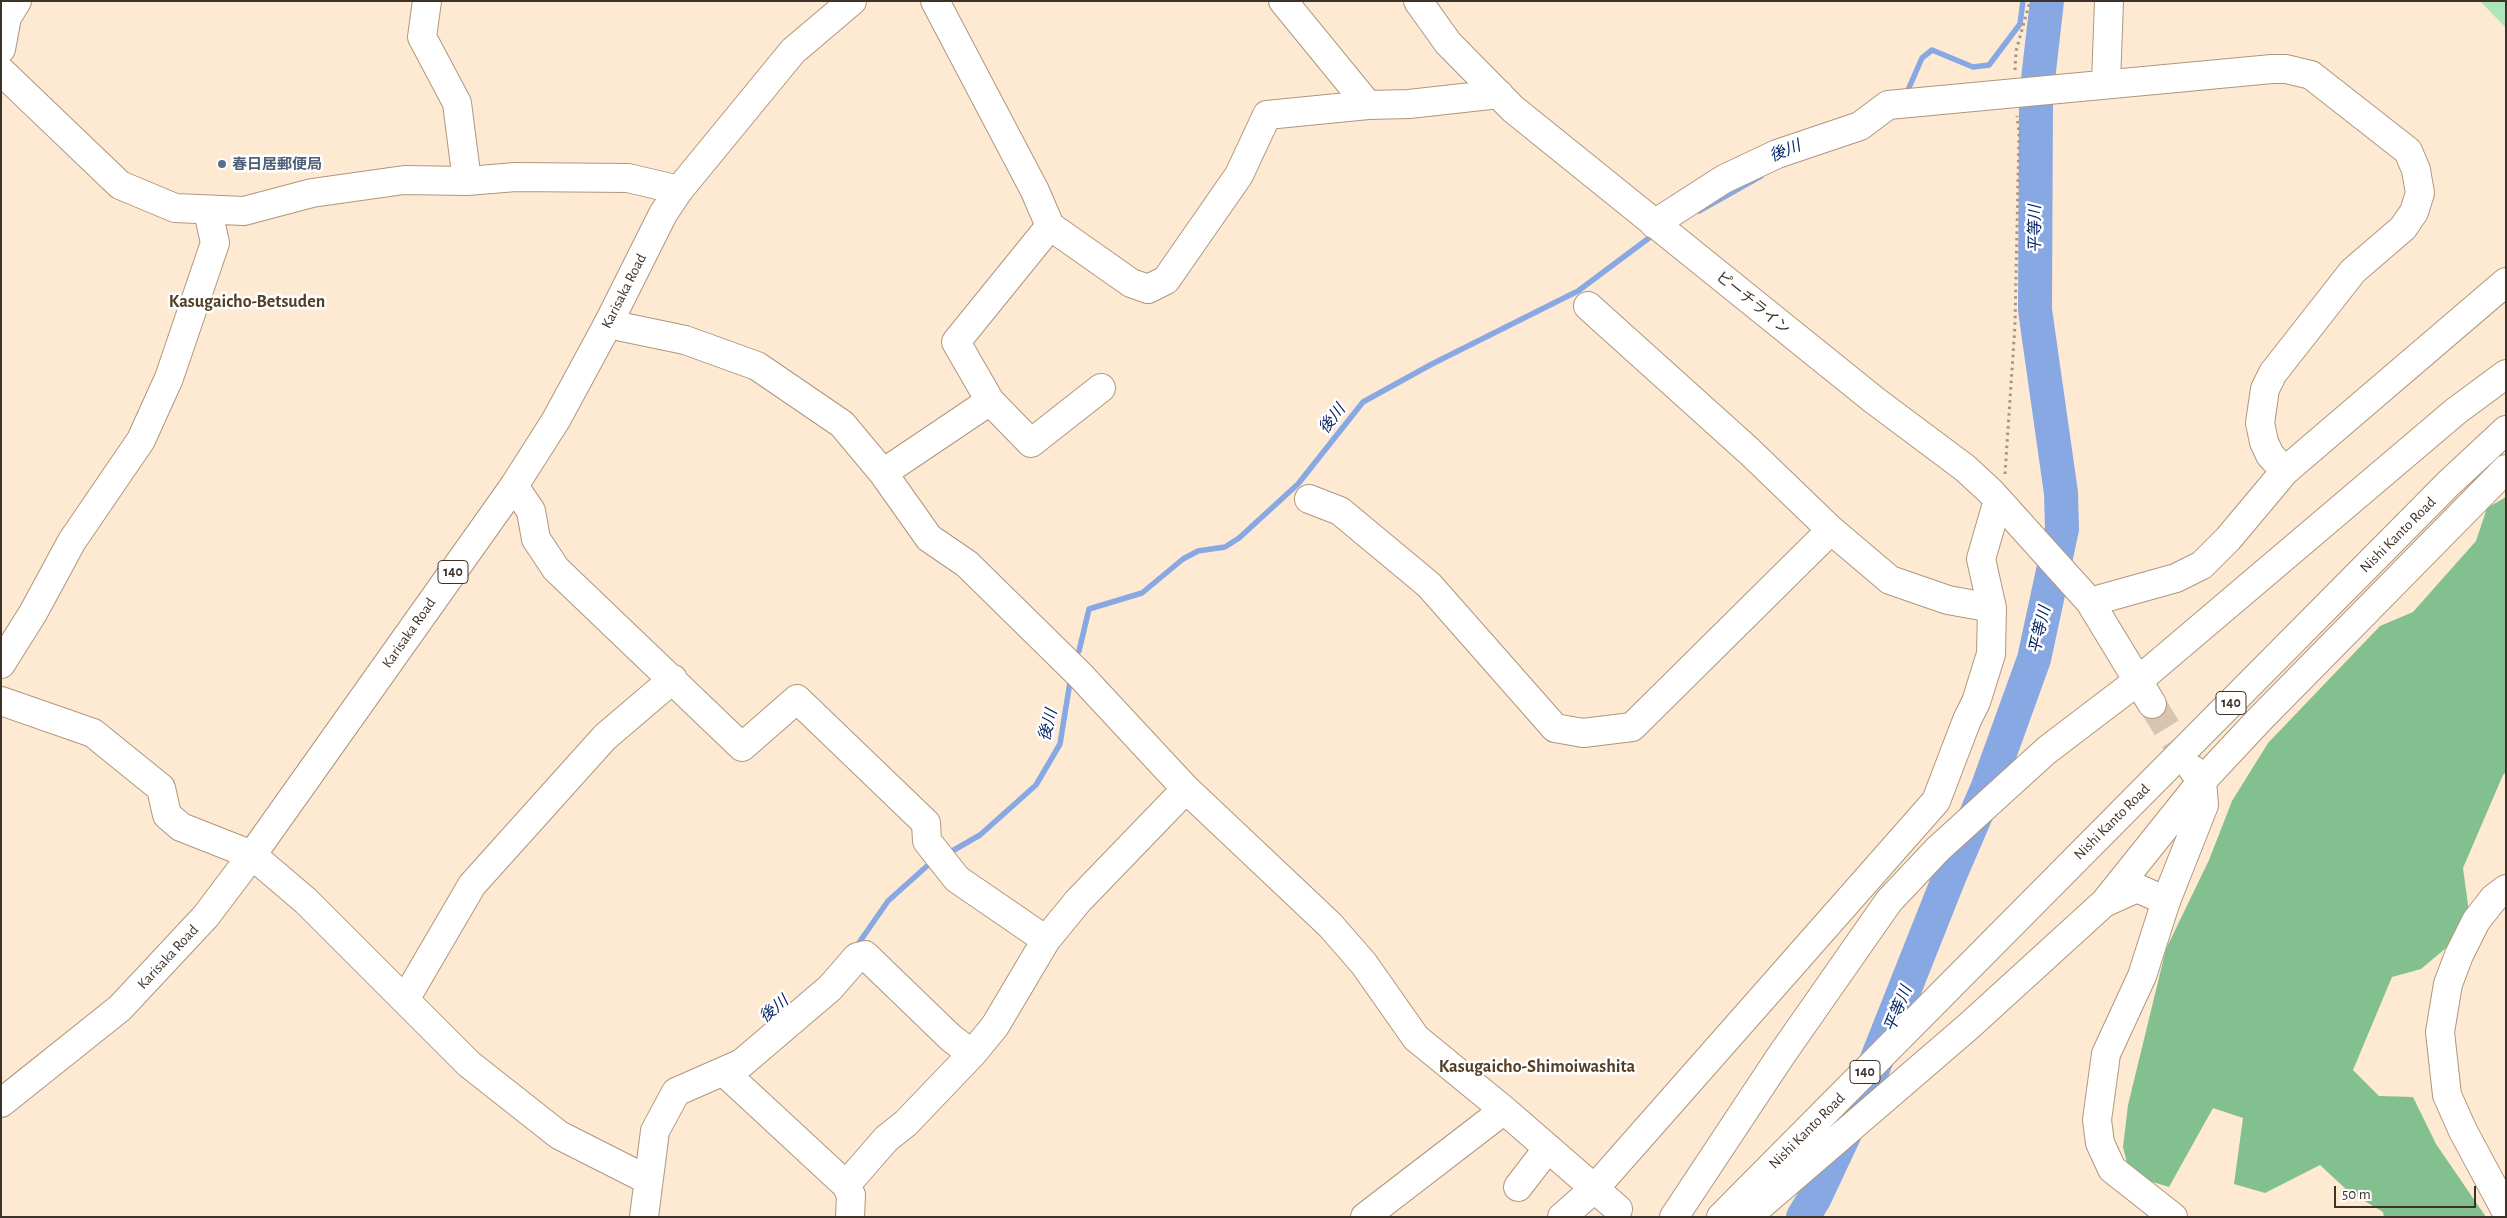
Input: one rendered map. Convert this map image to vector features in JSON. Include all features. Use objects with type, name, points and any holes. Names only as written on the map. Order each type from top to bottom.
[{"type":"main road","points":[[427,1],[422,37],[457,102],[467,181]]},
{"type":"main road","name":"Karisaka Road","points":[[1,1103],[120,1008],[206,916],[252,855],[514,486],[556,420],[608,324],[663,214],[679,190],[793,51],[852,1]]},
{"type":"main road","points":[[935,1],[1030,182],[1050,226],[1131,283],[1148,289],[1166,280],[1239,174],[1267,115],[1368,105],[1409,104],[1499,94]]},
{"type":"main road","name":"ピーチライン","points":[[1418,1],[1448,43],[1512,109],[1874,400],[1965,468],[1995,496],[2090,602],[2152,704]]},
{"type":"main road","points":[[2096,84],[2108,1]]},
{"type":"main road","points":[[1290,4],[1368,105]]},
{"type":"main road","points":[[1,49],[8,10]]},
{"type":"main road","points":[[1654,224],[1724,179],[1777,154],[1860,126],[1888,105],[2018,91],[2286,69],[2311,75],[2408,151],[2416,170],[2420,193],[2414,212],[2403,228],[2353,271],[2273,373],[2266,388],[2260,423],[2264,442],[2270,455],[2285,471]]},
{"type":"main road","points":[[1,71],[120,186],[175,208],[208,211],[244,210],[312,193],[404,180],[467,181],[516,177],[628,178],[679,190]]},
{"type":"main road","points":[[1,664],[33,613],[72,541],[141,440],[169,378],[215,243],[208,211]]},
{"type":"main road","points":[[1050,226],[956,342],[990,401],[1031,442],[1101,388]]},
{"type":"main road","points":[[2090,602],[2176,578],[2202,565],[2228,539],[2285,471],[2506,282]]},
{"type":"main road","points":[[1588,306],[1749,451],[1831,530],[1890,580],[1948,600],[1992,608]]},
{"type":"main road","points":[[608,324],[685,340],[757,366],[842,424],[883,473],[929,538],[967,564],[1080,675],[1186,789],[1330,925],[1364,964],[1416,1038],[1504,1110],[1618,1209]]},
{"type":"main road","points":[[1674,1217],[1790,1042],[1889,901],[1938,849],[2047,750],[2139,680],[2456,411],[2506,374]]},
{"type":"main road","points":[[883,473],[990,401]]},
{"type":"main road","name":"Nishi Kanto Road","points":[[1721,1217],[2435,497],[2506,430]]},
{"type":"main road","points":[[1752,1213],[1969,1026],[2105,902],[2197,776],[2259,720],[2506,469]]},
{"type":"main road","points":[[514,486],[531,511],[536,539],[556,569],[742,747],[797,699],[926,824],[927,841],[957,879],[1046,940]]},
{"type":"main road","points":[[1562,1217],[1595,1188],[1936,801],[1984,681],[1991,654],[1992,608],[1981,558],[1995,496]]},
{"type":"main road","points":[[1309,500],[1340,511],[1429,586],[1556,728],[1583,732],[1632,727],[1831,530]]},
{"type":"main road","points":[[406,998],[472,885],[605,737],[673,679]]},
{"type":"main road","points":[[1,701],[94,733],[161,788],[166,815],[181,827],[252,855],[306,900],[406,998],[469,1064],[559,1135],[648,1180]]},
{"type":"main road","points":[[2172,1217],[2112,1169],[2100,1143],[2097,1120],[2106,1054],[2142,976],[2166,901],[2204,805],[2197,776]]},
{"type":"main road","points":[[846,1184],[886,1139],[906,1123],[972,1054],[996,1026],[1046,940],[1078,902],[1186,789]]},
{"type":"main road","points":[[2105,902],[2137,888],[2166,901]]},
{"type":"main road","points":[[2506,889],[2494,898],[2476,921],[2459,955],[2448,984],[2440,1032],[2442,1065],[2448,1095],[2463,1131],[2506,1211]]},
{"type":"main road","points":[[644,1217],[655,1131],[676,1092],[742,1063],[830,988],[857,957],[865,955],[951,1038],[972,1054]]},
{"type":"main road","points":[[724,1072],[846,1184],[851,1195],[850,1217]]},
{"type":"main road","points":[[1365,1217],[1504,1110]]},
{"type":"main road","points":[[1518,1188],[1548,1148]]},
{"type":"path","points":[[1995,496],[2005,476],[2015,325],[2019,134],[2016,51],[2030,1]]},
{"type":"green space","points":[[2480,1],[2506,1],[2506,28]]},
{"type":"green space","points":[[2506,497],[2506,772],[2503,775],[2463,868],[2471,927],[2421,969],[2392,977],[2353,1070],[2379,1096],[2413,1097],[2436,1144],[2486,1217],[2384,1217],[2383,1212],[2348,1191],[2320,1165],[2265,1193],[2234,1184],[2243,1118],[2213,1108],[2169,1187],[2130,1175],[2123,1147],[2128,1105],[2166,949],[2209,860],[2232,801],[2268,743],[2380,626],[2413,612],[2476,541],[2487,508]]},
{"type":"waterway","name":"後川","points":[[1908,90],[1922,58],[1932,50],[1973,67],[1989,65],[2020,24],[2023,1]]},
{"type":"waterway","name":"平等川","points":[[1803,1217],[1814,1199],[1861,1099],[1950,875],[1987,789],[2034,659],[2062,529],[2061,493],[2035,310],[2036,97],[2047,1]]},
{"type":"waterway","name":"後川","points":[[1699,211],[1761,176]]},
{"type":"waterway","name":"後川","points":[[1079,651],[1089,609],[1142,593],[1183,559],[1198,551],[1225,547],[1239,538],[1298,484],[1363,402],[1432,364],[1578,291],[1649,238]]},
{"type":"waterway","name":"後川","points":[[954,850],[980,835],[1036,785],[1060,744],[1070,682]]},
{"type":"waterway","name":"後川","points":[[856,947],[888,901],[927,866]]},
{"type":"tunnel","points":[[2152,704],[2193,770]]},
{"type":"place","name":"春日居郵便局","points":[[222,164]]},
{"type":"district","name":"Kasugaicho-Betsuden","points":[[247,302]]},
{"type":"district","name":"Kasugaicho-Shimoiwashita","points":[[1537,1067]]}]
